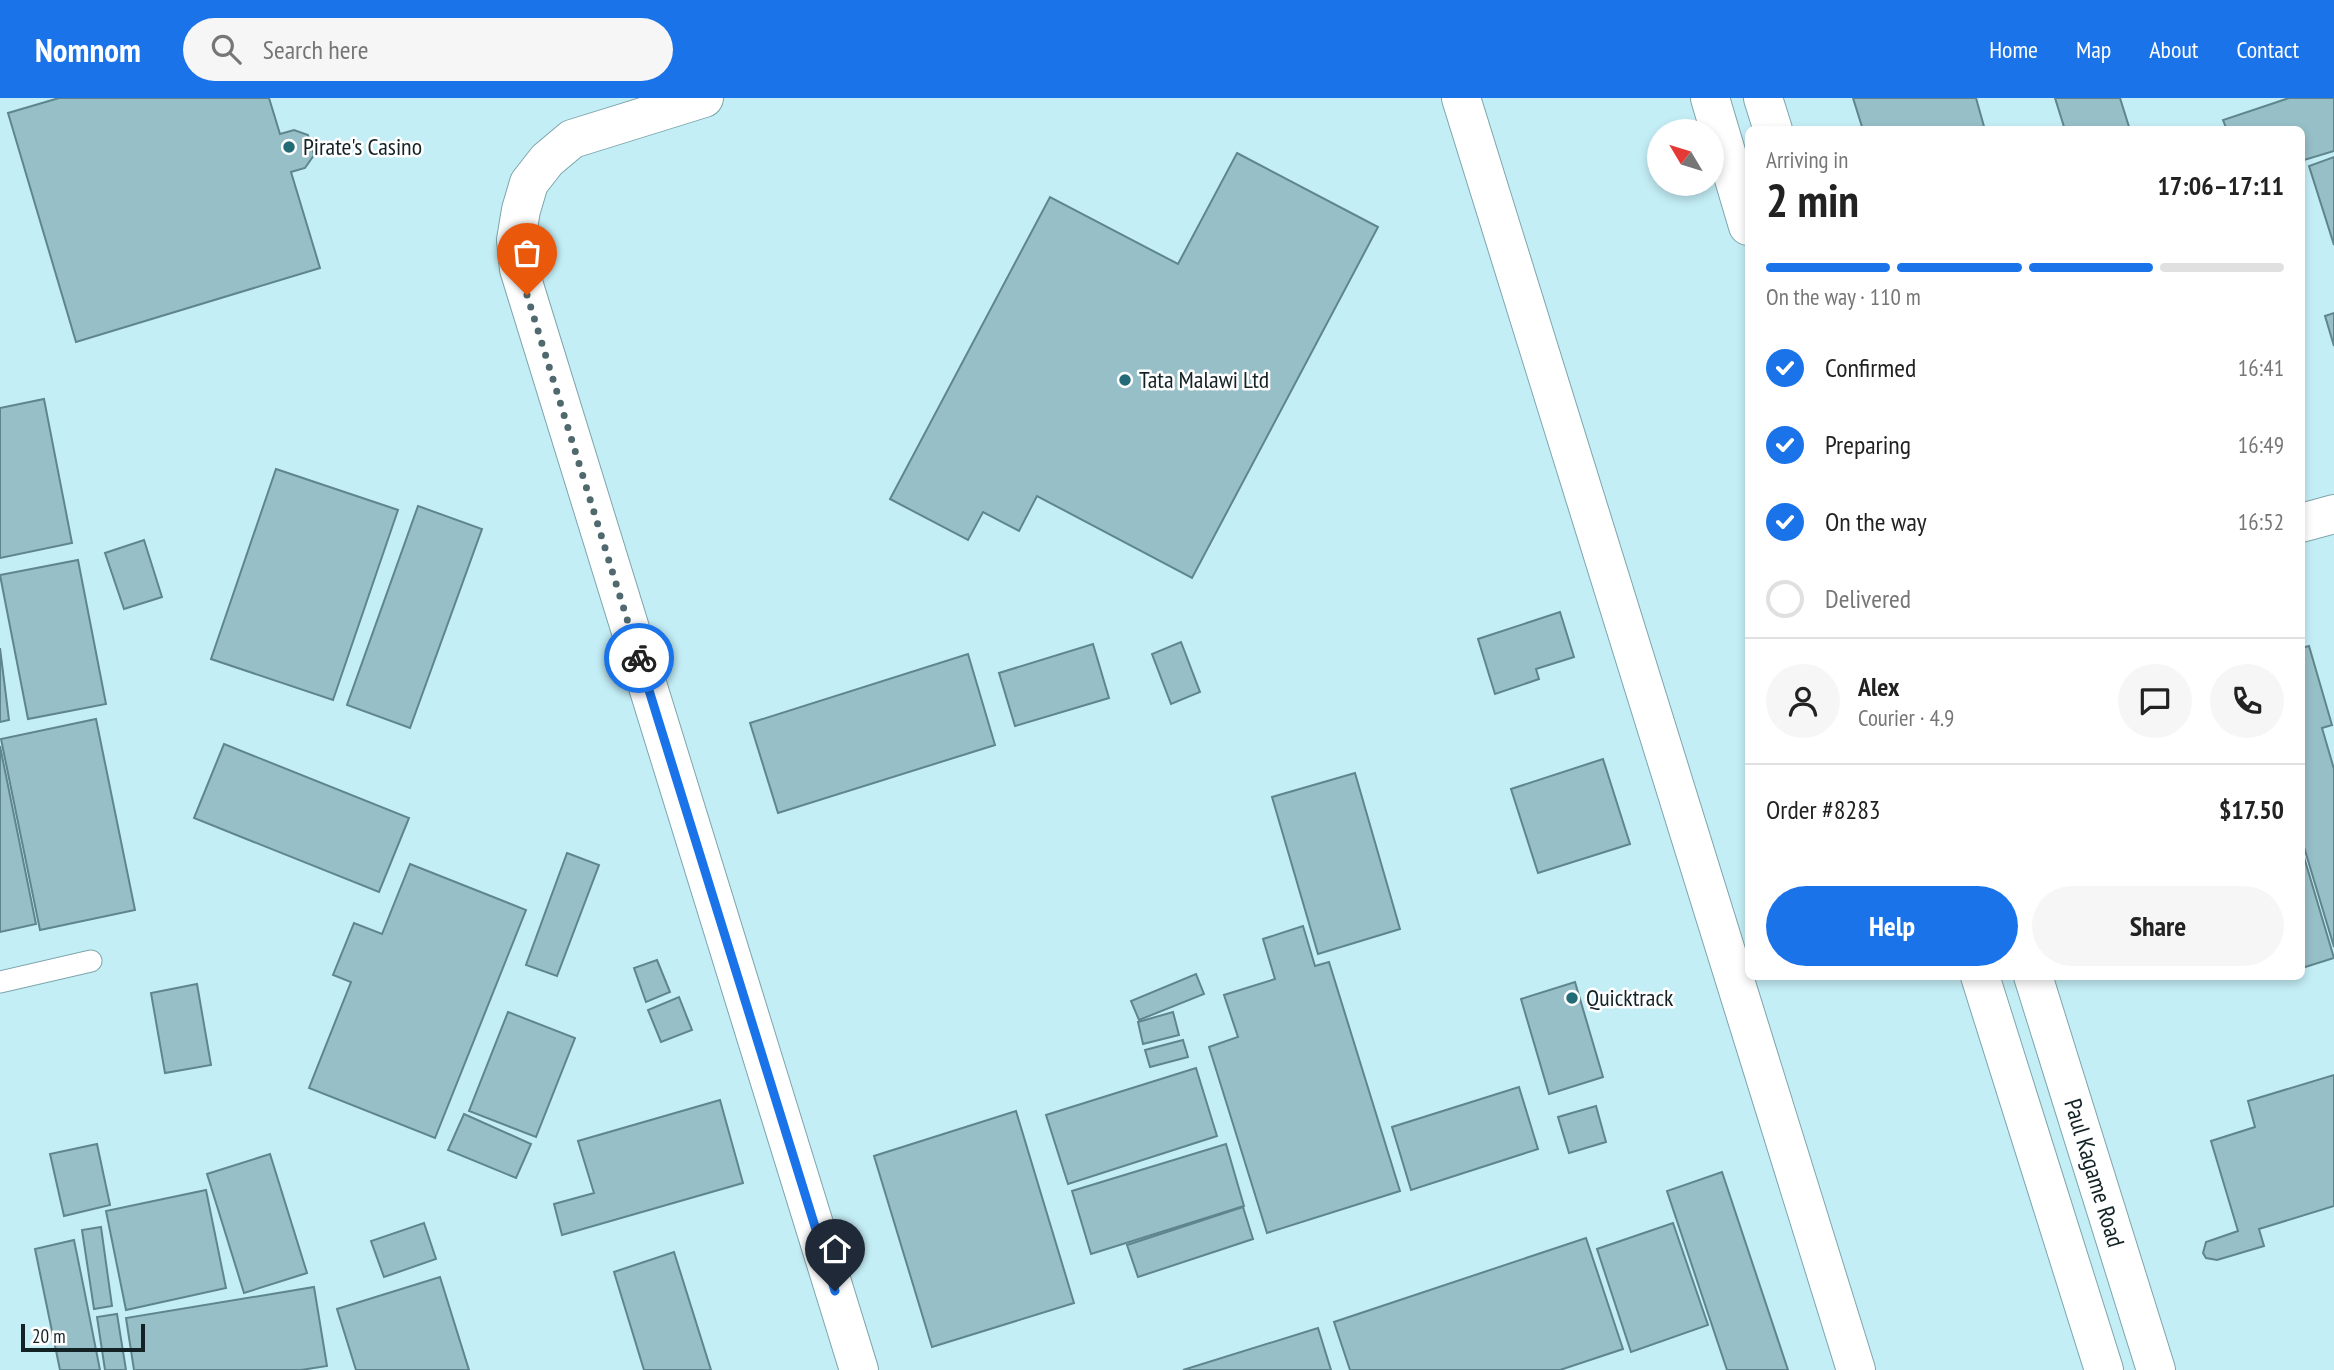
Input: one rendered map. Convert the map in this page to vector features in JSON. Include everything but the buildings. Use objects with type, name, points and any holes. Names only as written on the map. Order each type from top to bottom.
[{"type":"street","points":[[704,98],[572,139],[547,160],[529,183],[521,210],[516,240],[519,269],[859,1370]]},
{"type":"street","points":[[1461,98],[1857,1370]]},
{"type":"street","points":[[1710,98],[1745,216]]},
{"type":"street","points":[[1763,98],[1772,126]]},
{"type":"street","points":[[2305,522],[2334,514]]},
{"type":"street","points":[[1981,980],[2104,1370]]},
{"type":"street","name":"Paul Kagame Road","points":[[2034,980],[2155,1370]]},
{"type":"lane","points":[[0,982],[91,961]]},
{"type":"way so far","points":[[527,295],[639,658]]},
{"type":"place","name":"Pirate's Casino","points":[[289,147]]},
{"type":"place","name":"Tata Malawi Ltd","points":[[1125,380]]},
{"type":"place","name":"Quicktrack","points":[[1572,998]]},
{"type":"route","points":[[639,658],[835,1291]]}]
